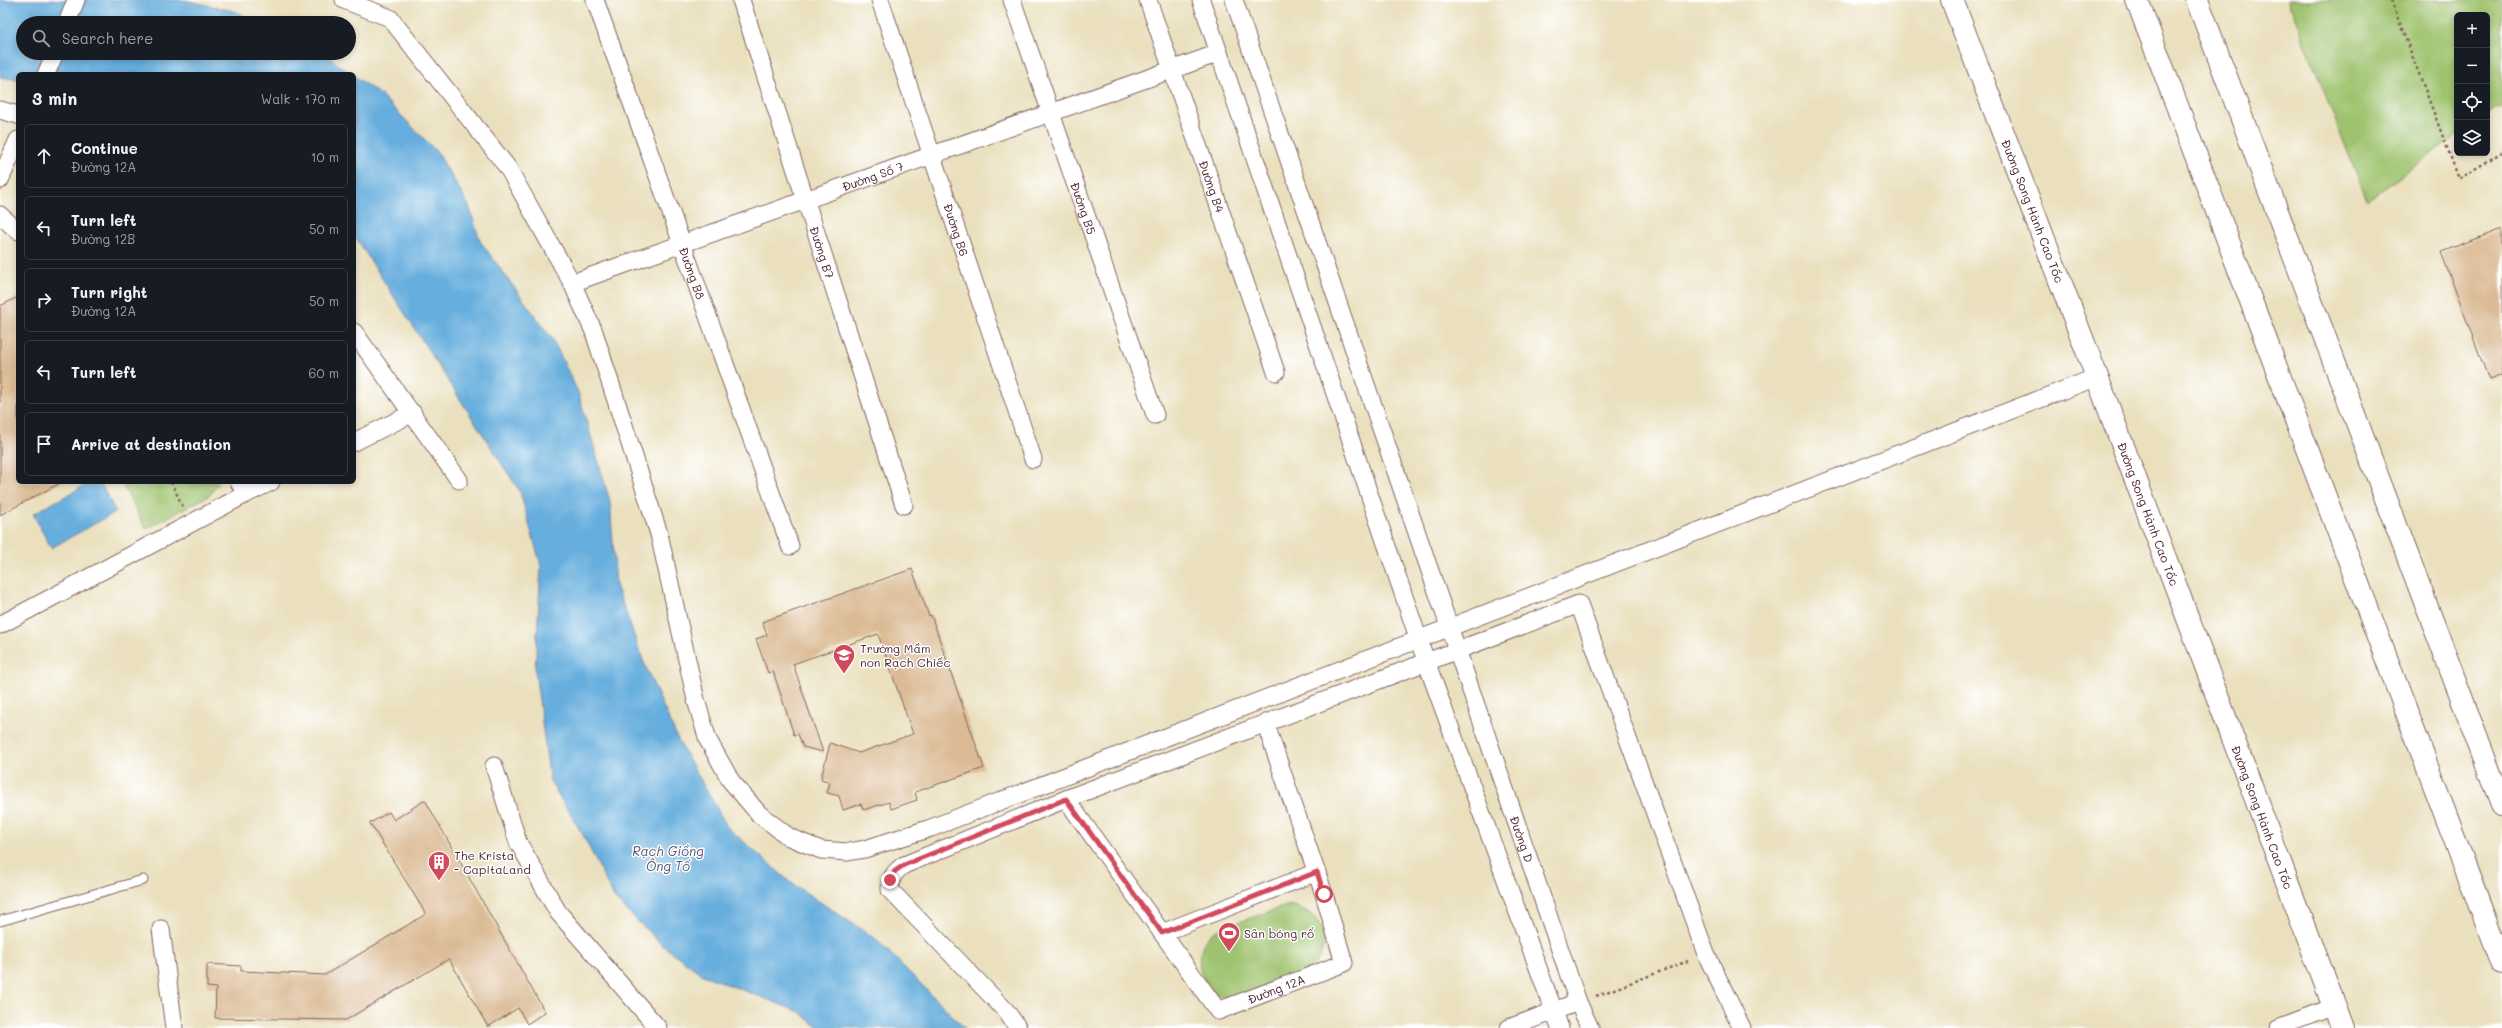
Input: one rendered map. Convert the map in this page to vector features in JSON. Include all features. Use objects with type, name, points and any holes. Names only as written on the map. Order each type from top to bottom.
[{"type":"main road","name":"Đường Song Hành Cao Tốc","points":[[1952,0],[2097,377],[2342,1028]]},
{"type":"main road","points":[[2137,0],[2502,964]]},
{"type":"main road","points":[[2198,0],[2502,805]]},
{"type":"main road","points":[[2482,751],[2502,799]]},
{"type":"street","points":[[70,16],[76,0]]},
{"type":"street","points":[[344,0],[390,18],[508,168],[572,283],[594,332],[659,534],[696,700],[708,740],[731,781],[754,809],[789,837],[821,850],[848,852],[865,849],[931,828],[1418,641],[1448,628],[2097,377]]},
{"type":"street","name":"Đường B8","points":[[595,0],[790,546]]},
{"type":"street","name":"Đường B7","points":[[741,0],[904,505]]},
{"type":"street","name":"Đường B6","points":[[880,0],[1033,459]]},
{"type":"street","name":"Đường B5","points":[[1012,0],[1155,415]]},
{"type":"street","name":"Đường B4","points":[[1148,0],[1276,372]]},
{"type":"street","points":[[1201,0],[1418,641],[1560,1028]]},
{"type":"street","name":"Đường D","points":[[1234,0],[1448,628],[1578,1002],[1590,1028]]},
{"type":"street","name":"Đường Số 7","points":[[572,283],[1219,53]]},
{"type":"street","points":[[47,72],[52,60]]},
{"type":"street","points":[[0,110],[16,114]]},
{"type":"street","points":[[0,180],[16,144]]},
{"type":"street","points":[[0,215],[16,229]]},
{"type":"street","points":[[356,335],[414,413],[459,480]]},
{"type":"street","points":[[356,441],[414,413]]},
{"type":"street","points":[[0,624],[191,523],[243,488],[262,484]]},
{"type":"street","points":[[1018,1028],[1006,1011],[890,890],[890,880],[895,871],[904,865],[1066,799],[1266,725],[1426,661],[1579,604],[1706,954],[1742,1028]]},
{"type":"street","name":"Đường 12A","points":[[1066,799],[1218,1011],[1344,963],[1317,872],[1266,725]]},
{"type":"street","points":[[494,766],[518,842],[558,912],[658,1028]]},
{"type":"street","points":[[1162,933],[1317,872]]},
{"type":"street","points":[[161,929],[174,1028]]},
{"type":"street","points":[[1509,1028],[1578,1002]]},
{"type":"street","points":[[2278,1028],[2334,1007]]},
{"type":"lane","points":[[0,921],[143,880]]},
{"type":"path","points":[[2391,0],[2460,179],[2502,152]]},
{"type":"path","points":[[172,484],[191,523]]},
{"type":"path","points":[[1578,1002],[1706,954]]},
{"type":"green space","points":[[2288,0],[2502,0],[2502,107],[2494,108],[2490,111],[2490,12],[2454,12],[2454,137],[2367,201]]},
{"type":"green space","points":[[122,484],[218,484],[210,495],[146,529]]},
{"type":"green space","points":[[1289,905],[1302,909],[1311,915],[1318,922],[1323,931],[1324,941],[1322,951],[1317,961],[1309,971],[1232,1000],[1212,991],[1203,979],[1199,962],[1200,952],[1207,938],[1211,934],[1225,927]]},
{"type":"water","points":[[0,0],[185,0],[234,11],[246,16],[16,16],[16,60],[332,60],[348,72],[16,72],[16,80],[0,77]]},
{"type":"water","name":"Rạch Giồng Ông Tố","points":[[356,77],[381,95],[438,153],[469,206],[480,241],[553,340],[578,392],[610,501],[616,585],[644,663],[679,742],[728,828],[790,882],[876,939],[965,1028],[819,1028],[800,1012],[703,975],[662,945],[614,898],[583,835],[550,781],[535,671],[541,566],[520,492],[356,238]]},
{"type":"water","points":[[87,484],[101,484],[116,512],[51,548],[33,514]]},
{"type":"building","points":[[2502,229],[2502,375],[2489,380],[2441,252]]},
{"type":"building","points":[[16,298],[16,484],[58,484],[0,515],[0,306]]},
{"type":"building","points":[[912,569],[929,616],[931,615],[984,768],[915,792],[917,800],[891,809],[889,802],[863,810],[861,804],[843,810],[839,796],[827,793],[830,782],[821,779],[830,743],[859,753],[913,734],[878,634],[793,664],[823,752],[803,747],[798,734],[794,735],[773,671],[768,673],[756,639],[767,635],[762,622]]},
{"type":"building","name":"The Krista - CapitaLand","points":[[425,800],[545,1012],[527,1024],[518,1008],[488,1027],[449,959],[346,1020],[215,1018],[216,988],[207,987],[207,964],[241,966],[241,971],[325,975],[426,914],[370,823],[389,812],[394,820]]},
{"type":"place","name":"Trường Mầm non Rạch Chiếc","points":[[844,674]]},
{"type":"place","name":"The Krista - CapitaLand","points":[[439,882]]},
{"type":"place","name":"Sân bóng rổ","points":[[1229,952]]},
{"type":"route","points":[[890,880],[895,871],[904,865],[1066,799],[1162,933],[1317,872],[1324,894]]}]
